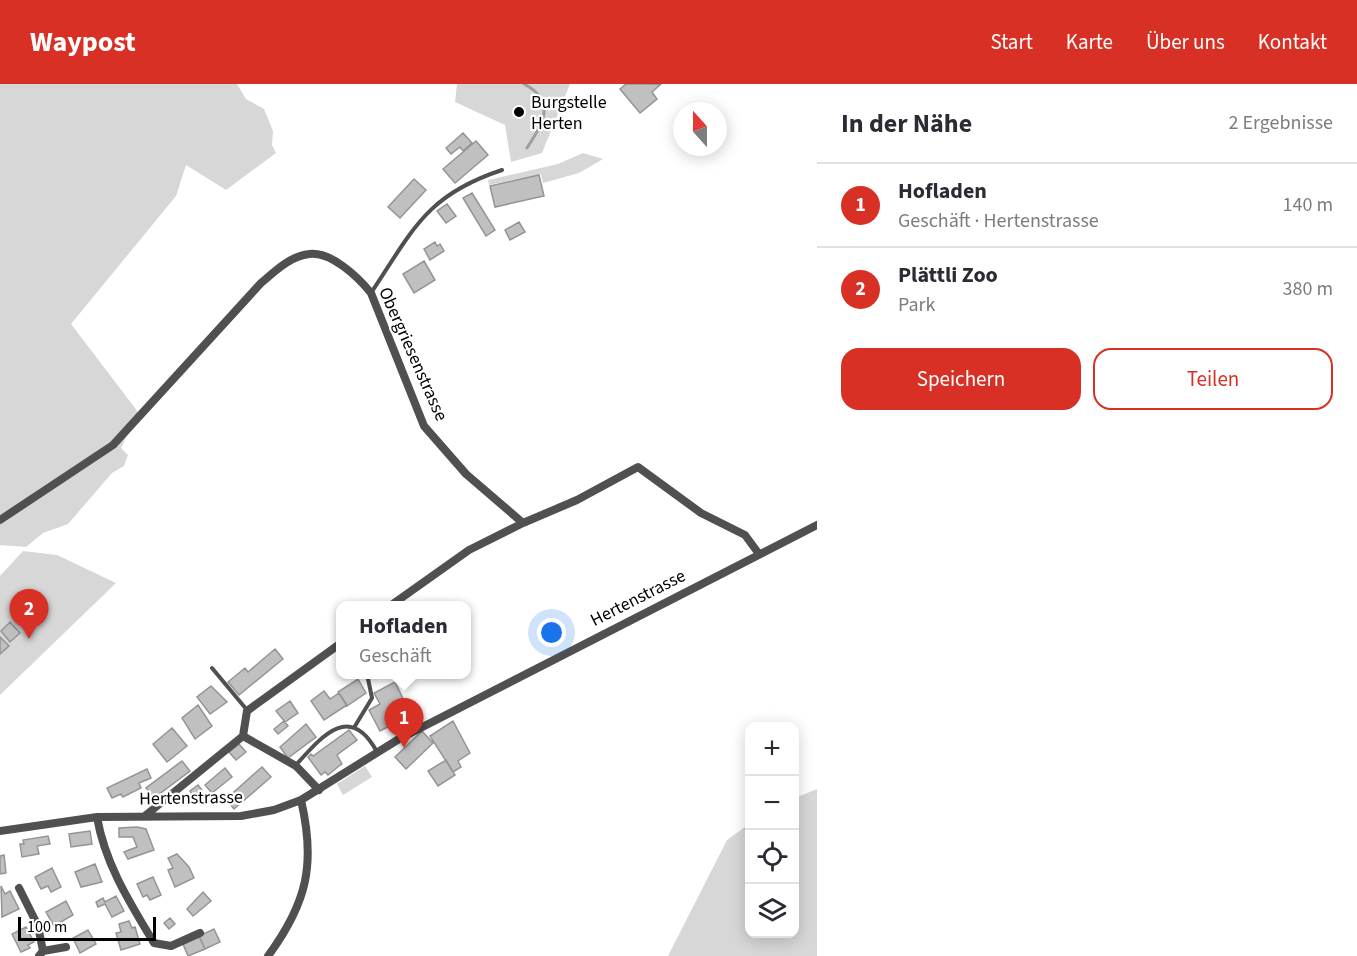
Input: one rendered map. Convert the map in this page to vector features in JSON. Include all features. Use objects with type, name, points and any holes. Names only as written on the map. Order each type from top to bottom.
[{"type":"street","name":"Obergriesenstrasse","points":[[0,520],[113,445],[261,283],[284,264],[309,254],[327,257],[360,279],[371,293],[424,426],[466,474],[523,523]]},
{"type":"street","points":[[396,601],[469,550],[523,523],[577,500],[638,467],[700,513],[745,535],[759,554]]},
{"type":"street","name":"Hertenstrasse","points":[[0,831],[98,817],[241,816],[274,810],[301,800],[423,726],[817,525]]},
{"type":"street","points":[[146,815],[243,736],[248,711],[336,647]]},
{"type":"street","points":[[243,736],[296,766],[319,790]]},
{"type":"street","points":[[268,956],[301,900],[308,876],[309,847],[301,800]]},
{"type":"street","points":[[98,817],[101,841],[122,889],[154,943],[171,946],[200,933]]},
{"type":"street","points":[[19,888],[38,926],[41,953],[66,947]]},
{"type":"lane","points":[[371,293],[432,206],[458,188],[502,170]]},
{"type":"lane","points":[[401,601],[412,588]]},
{"type":"lane","points":[[212,668],[248,711]]},
{"type":"lane","points":[[355,726],[372,698],[368,679]]},
{"type":"lane","points":[[296,766],[318,740],[344,724],[355,726],[372,743],[378,753]]},
{"type":"shaded area","points":[[0,84],[237,84],[246,99],[264,109],[273,131],[272,145],[276,153],[226,190],[186,165],[176,196],[71,324],[138,412],[121,448],[128,455],[124,466],[112,473],[68,524],[43,533],[26,547],[0,545]]},
{"type":"shaded area","points":[[457,84],[570,84],[542,153],[511,162],[505,125],[455,102]]},
{"type":"shaded area","points":[[583,153],[603,159],[579,173],[543,183],[541,174],[489,185],[488,180],[558,164]]},
{"type":"shaded area","points":[[23,551],[57,555],[116,583],[0,695],[0,576]]},
{"type":"shaded area","points":[[365,766],[372,777],[343,795],[337,784]]},
{"type":"shaded area","points":[[817,789],[817,956],[668,956],[727,840],[745,827],[745,938],[799,938],[799,796]]},
{"type":"building","points":[[626,84],[661,84],[652,92],[657,99],[640,113],[620,89]]},
{"type":"building","points":[[463,133],[472,143],[463,151],[460,147],[451,154],[446,148]]},
{"type":"building","points":[[476,141],[488,155],[455,183],[443,169]]},
{"type":"building","points":[[539,175],[544,196],[495,207],[490,186]]},
{"type":"building","points":[[414,179],[426,190],[400,218],[388,207]]},
{"type":"building","points":[[472,193],[495,230],[486,236],[463,198]]},
{"type":"building","points":[[447,204],[456,216],[446,223],[437,211]]},
{"type":"building","points":[[519,222],[525,232],[510,240],[505,230]]},
{"type":"building","points":[[435,242],[437,246],[440,244],[444,251],[430,260],[424,249]]},
{"type":"building","points":[[424,261],[435,280],[414,293],[403,274]]},
{"type":"building","points":[[28,606],[32,611],[25,618],[21,613]]},
{"type":"building","points":[[10,622],[20,633],[10,642],[1,631]]},
{"type":"building","points":[[0,637],[9,646],[0,654]]},
{"type":"building","points":[[275,649],[283,659],[239,695],[228,682],[245,668],[248,672]]},
{"type":"building","points":[[358,679],[366,693],[347,706],[338,692]]},
{"type":"building","points":[[395,682],[411,715],[380,731],[369,710],[380,704],[374,693]]},
{"type":"building","points":[[211,686],[227,702],[210,714],[197,697]]},
{"type":"building","points":[[324,691],[330,699],[339,693],[347,705],[324,720],[311,701]]},
{"type":"building","points":[[290,701],[298,713],[285,722],[276,711]]},
{"type":"building","points":[[198,705],[212,726],[195,739],[182,718]]},
{"type":"building","points":[[284,721],[288,726],[278,734],[274,729]]},
{"type":"building","points":[[453,721],[470,753],[458,761],[461,767],[453,772],[430,736]]},
{"type":"building","points":[[306,724],[316,737],[288,758],[280,747]]},
{"type":"building","points":[[172,728],[187,746],[167,762],[153,744]]},
{"type":"building","points":[[349,730],[357,740],[337,755],[342,764],[328,775],[325,772],[321,775],[308,757],[311,754],[313,756]]},
{"type":"building","points":[[422,731],[433,743],[406,769],[395,757]]},
{"type":"building","points":[[239,744],[246,752],[236,760],[229,752]]},
{"type":"building","points":[[446,760],[455,775],[438,786],[428,771]]},
{"type":"building","points":[[182,761],[190,771],[154,798],[146,788]]},
{"type":"building","points":[[262,767],[271,777],[234,809],[226,799]]},
{"type":"building","points":[[225,768],[232,777],[212,793],[205,785]]},
{"type":"building","points":[[147,769],[151,778],[139,783],[141,788],[123,797],[121,794],[112,798],[107,788]]},
{"type":"building","points":[[198,785],[202,790],[193,796],[190,791]]},
{"type":"building","points":[[119,828],[146,829],[154,850],[128,859],[124,852],[137,847],[133,837],[119,837]]},
{"type":"building","points":[[90,831],[92,844],[71,847],[69,834]]},
{"type":"building","points":[[48,836],[50,844],[37,846],[39,854],[22,857],[20,844],[24,844],[23,840]]},
{"type":"building","points":[[177,854],[189,867],[194,878],[175,887],[168,870],[173,868],[168,858]]},
{"type":"building","points":[[4,855],[6,873],[0,874],[0,856]]},
{"type":"building","points":[[95,864],[102,882],[81,887],[75,872]]},
{"type":"building","points":[[52,868],[61,887],[51,892],[48,886],[41,889],[35,877]]},
{"type":"building","points":[[153,877],[161,895],[150,900],[147,895],[143,897],[137,884]]},
{"type":"building","points":[[1,886],[5,894],[10,891],[19,909],[2,917]]},
{"type":"building","points":[[203,892],[211,901],[193,916],[187,909]]},
{"type":"building","points":[[116,896],[124,911],[112,917],[105,904],[98,907],[96,902],[103,898],[105,902]]},
{"type":"building","points":[[66,901],[73,915],[54,926],[46,912]]},
{"type":"building","points":[[170,918],[175,924],[169,929],[164,923]]},
{"type":"building","points":[[129,921],[132,928],[135,927],[140,944],[121,950],[116,933],[121,932],[119,924]]},
{"type":"building","points":[[26,927],[34,942],[28,945],[30,948],[21,952],[12,934]]},
{"type":"building","points":[[214,929],[220,942],[205,949],[199,936]]},
{"type":"building","points":[[88,930],[96,944],[80,953],[73,938]]},
{"type":"building","points":[[199,936],[205,949],[188,956],[183,944]]},
{"type":"waterway","points":[[524,84],[535,91],[544,106],[542,122],[527,148]]},
{"type":"place","name":"Burgstelle Herten","points":[[519,112]]},
{"type":"place","name":"Plättli Zoo","points":[[29,639]]},
{"type":"place","name":"Hofladen","points":[[404,748]]}]
